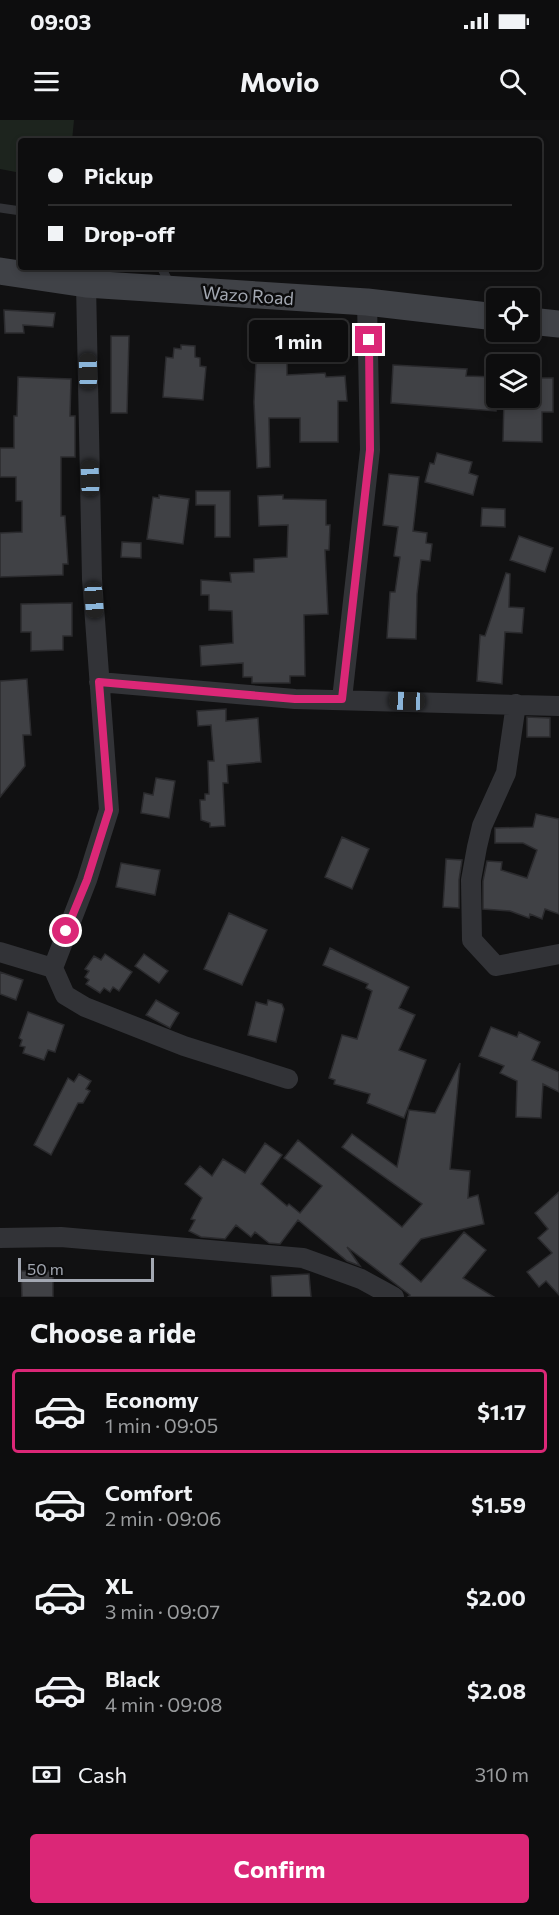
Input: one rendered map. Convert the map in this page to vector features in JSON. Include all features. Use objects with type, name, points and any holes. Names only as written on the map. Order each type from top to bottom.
[{"type":"main road","name":"Wazo Road","points":[[0,271],[86,284],[167,278],[486,316]]},
{"type":"main road","points":[[540,322],[559,324]]},
{"type":"street","points":[[86,284],[92,579],[109,810],[87,880],[53,968],[65,995],[85,1007],[184,1046],[288,1079]]},
{"type":"street","points":[[342,699],[370,450],[367,302]]},
{"type":"street","points":[[99,682],[295,699],[559,706]]},
{"type":"street","points":[[516,704],[506,773],[482,826],[475,858],[471,880],[472,940],[496,966],[559,954]]},
{"type":"street","points":[[0,952],[53,968]]},
{"type":"street","points":[[0,1239],[61,1237],[303,1258],[361,1279],[394,1297]]},
{"type":"lane","points":[[0,208],[18,211]]},
{"type":"shaded area","points":[[0,120],[74,120],[72,138],[18,138],[18,172],[0,169]]},
{"type":"building","points":[[4,310],[55,313],[53,327],[23,325],[24,333],[5,333]]},
{"type":"building","points":[[111,336],[129,336],[127,413],[111,413]]},
{"type":"building","points":[[181,345],[195,346],[195,357],[200,358],[200,366],[206,367],[203,400],[163,397],[166,357],[173,358],[174,348],[181,349]]},
{"type":"building","points":[[256,360],[287,360],[287,375],[325,373],[326,377],[345,376],[347,401],[338,401],[338,442],[300,442],[300,418],[269,418],[270,467],[257,468],[254,402]]},
{"type":"building","points":[[393,365],[467,369],[466,376],[486,377],[486,408],[496,408],[496,411],[391,403]]},
{"type":"building","points":[[18,377],[71,379],[70,416],[75,416],[75,457],[61,457],[61,516],[65,516],[68,564],[63,564],[63,575],[0,577],[0,533],[22,532],[22,501],[16,501],[16,477],[0,477],[0,448],[14,448]]},
{"type":"building","points":[[540,378],[553,378],[553,412],[542,412],[542,442],[503,441],[504,408],[540,408]]},
{"type":"building","points":[[437,453],[472,462],[469,473],[478,476],[473,495],[425,482],[430,463],[434,464]]},
{"type":"building","points":[[389,474],[419,477],[413,531],[427,533],[426,543],[432,544],[430,561],[421,560],[417,594],[416,639],[387,638],[390,592],[395,592],[400,557],[394,556],[398,527],[383,525]]},
{"type":"building","points":[[196,491],[230,491],[230,537],[215,537],[215,505],[196,505]]},
{"type":"building","points":[[159,495],[189,499],[183,544],[147,539],[153,497],[159,498]]},
{"type":"building","points":[[283,495],[283,499],[326,500],[326,525],[330,525],[329,550],[325,550],[328,614],[304,615],[305,676],[290,676],[290,683],[252,683],[252,677],[243,677],[243,663],[201,666],[200,646],[233,643],[232,611],[209,610],[209,595],[201,595],[201,580],[231,582],[230,573],[254,572],[254,559],[287,557],[288,525],[259,526],[258,496]]},
{"type":"building","points":[[482,508],[505,509],[505,527],[481,526]]},
{"type":"building","points":[[519,536],[553,548],[545,572],[510,560]]},
{"type":"building","points":[[122,542],[141,543],[141,558],[121,557]]},
{"type":"building","points":[[506,573],[510,574],[509,607],[524,608],[522,633],[505,632],[502,684],[477,681],[480,635],[485,636]]},
{"type":"building","points":[[72,603],[72,636],[63,636],[63,650],[31,651],[31,632],[21,632],[21,604]]},
{"type":"building","points":[[27,679],[31,735],[23,735],[25,766],[0,797],[0,681]]},
{"type":"building","points":[[226,709],[226,721],[258,718],[261,762],[227,765],[228,783],[223,783],[225,826],[210,827],[210,823],[201,820],[200,800],[205,800],[205,794],[209,794],[208,761],[214,761],[211,725],[198,726],[197,711]]},
{"type":"building","points":[[527,717],[550,718],[550,737],[527,737]]},
{"type":"building","points":[[156,778],[175,781],[169,818],[141,813],[144,793],[153,795]]},
{"type":"building","points":[[536,814],[559,819],[559,914],[545,909],[542,919],[530,914],[529,918],[510,911],[483,909],[483,881],[487,861],[502,862],[501,870],[527,878],[537,850],[523,843],[495,843],[495,828],[533,827]]},
{"type":"building","points":[[342,837],[369,849],[352,889],[325,877]]},
{"type":"building","points":[[446,859],[462,860],[459,908],[443,907]]},
{"type":"building","points":[[121,863],[160,870],[155,895],[116,887]]},
{"type":"building","points":[[229,913],[267,930],[242,985],[204,969]]},
{"type":"building","points":[[330,948],[409,987],[399,1008],[415,1015],[399,1050],[426,1060],[404,1118],[367,1103],[370,1094],[334,1084],[335,1080],[329,1078],[342,1035],[357,1039],[372,991],[366,988],[368,984],[323,965]]},
{"type":"building","points":[[105,954],[132,972],[119,991],[113,987],[110,992],[104,988],[100,993],[86,984],[89,980],[85,977],[89,971],[85,969],[94,956],[101,960]]},
{"type":"building","points":[[144,954],[168,971],[159,983],[135,966]]},
{"type":"building","points":[[0,972],[23,980],[16,1000],[0,994]]},
{"type":"building","points":[[156,1000],[179,1013],[170,1028],[146,1015]]},
{"type":"building","points":[[268,1000],[282,1004],[284,1009],[276,1042],[248,1035],[256,1002],[267,1005]]},
{"type":"building","points":[[28,1012],[64,1025],[55,1052],[48,1050],[44,1060],[23,1053],[25,1047],[20,1046],[22,1040],[19,1038]]},
{"type":"building","points":[[491,1027],[517,1037],[519,1032],[540,1042],[532,1060],[559,1072],[559,1092],[543,1084],[541,1118],[516,1117],[517,1081],[500,1073],[504,1066],[479,1056]]},
{"type":"building","points":[[460,1063],[450,1169],[470,1171],[468,1198],[478,1195],[484,1224],[421,1239],[400,1264],[421,1282],[464,1232],[486,1250],[463,1278],[494,1297],[408,1297],[410,1295],[347,1247],[360,1266],[347,1261],[298,1220],[280,1244],[269,1243],[255,1232],[251,1237],[236,1225],[225,1239],[201,1237],[189,1231],[195,1220],[191,1219],[202,1198],[185,1184],[200,1166],[212,1176],[223,1159],[245,1173],[265,1143],[282,1155],[261,1184],[287,1206],[289,1204],[300,1213],[322,1186],[284,1158],[298,1140],[402,1227],[422,1204],[342,1147],[352,1134],[397,1167],[409,1110],[435,1113]]},
{"type":"building","points":[[79,1074],[91,1081],[86,1089],[90,1091],[83,1103],[78,1103],[51,1155],[34,1145],[68,1078],[74,1082]]},
{"type":"building","points":[[559,1192],[559,1295],[546,1281],[539,1287],[527,1272],[552,1253],[538,1238],[548,1229],[535,1213]]},
{"type":"building","points":[[21,1271],[53,1271],[53,1297],[22,1297]]},
{"type":"building","points":[[309,1274],[311,1297],[272,1297],[271,1276]]},
{"type":"route","points":[[66,931],[87,880],[109,810],[99,682],[295,699],[342,699],[370,450],[369,340]]}]
